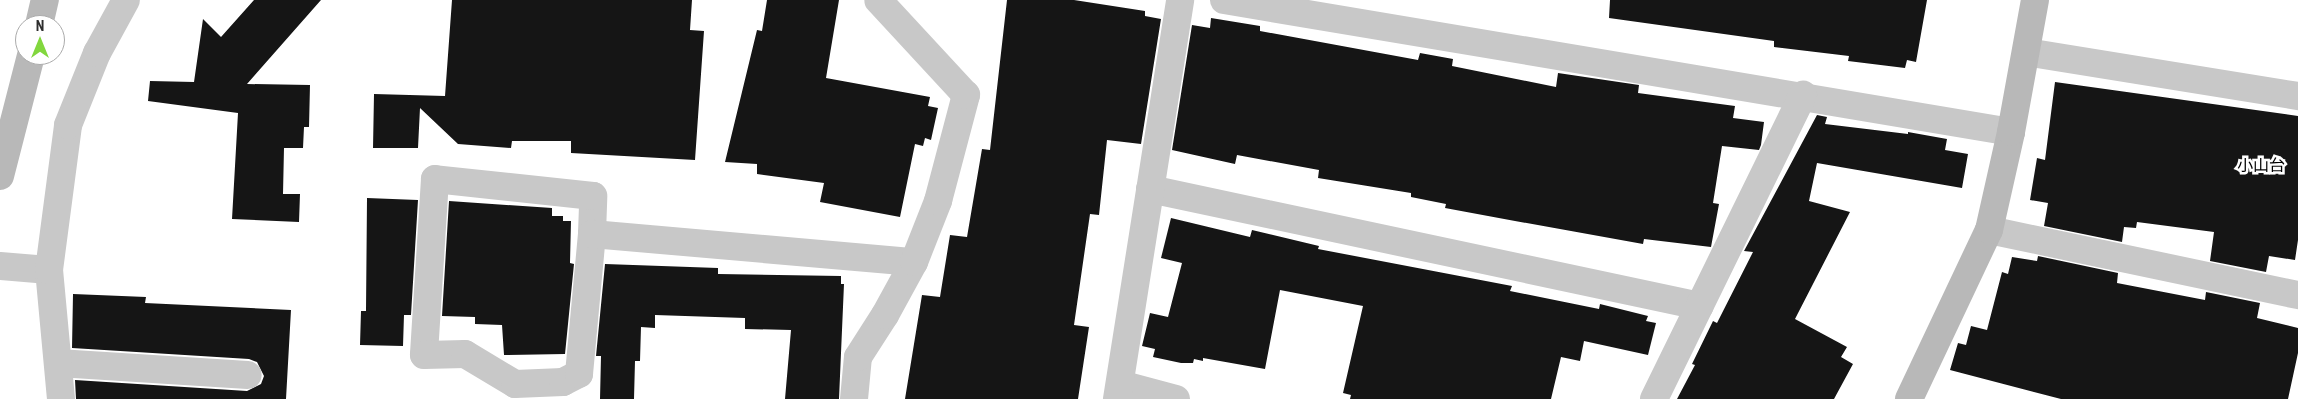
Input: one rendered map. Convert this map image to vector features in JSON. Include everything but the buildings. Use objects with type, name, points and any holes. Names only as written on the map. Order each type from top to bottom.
[{"type":"street","points":[[41,15],[45,0]]},
{"type":"street","points":[[61,399],[49,270],[68,125],[97,53],[126,0]]},
{"type":"street","points":[[854,399],[858,357],[914,262],[938,202],[966,95],[878,0]]},
{"type":"street","points":[[1176,399],[1118,391],[1180,0]]},
{"type":"street","points":[[1224,0],[1803,95],[2011,132]]},
{"type":"street","points":[[1910,399],[1989,230],[2011,132],[2035,0]]},
{"type":"street","points":[[2026,52],[2298,96]]},
{"type":"street","points":[[0,176],[28,65]]},
{"type":"street","points":[[1654,399],[1803,95]]},
{"type":"street","points":[[435,179],[593,196],[592,234],[579,374],[563,382],[515,384],[464,354],[424,355],[435,179]]},
{"type":"street","points":[[1150,189],[1700,306]]},
{"type":"street","points":[[1989,230],[2298,295]]},
{"type":"street","points":[[592,234],[914,262]]},
{"type":"street","points":[[0,266],[49,270]]},
{"type":"street","points":[[58,363],[248,375]]},
{"type":"district","name":"小山台","points":[[2261,166]]}]
